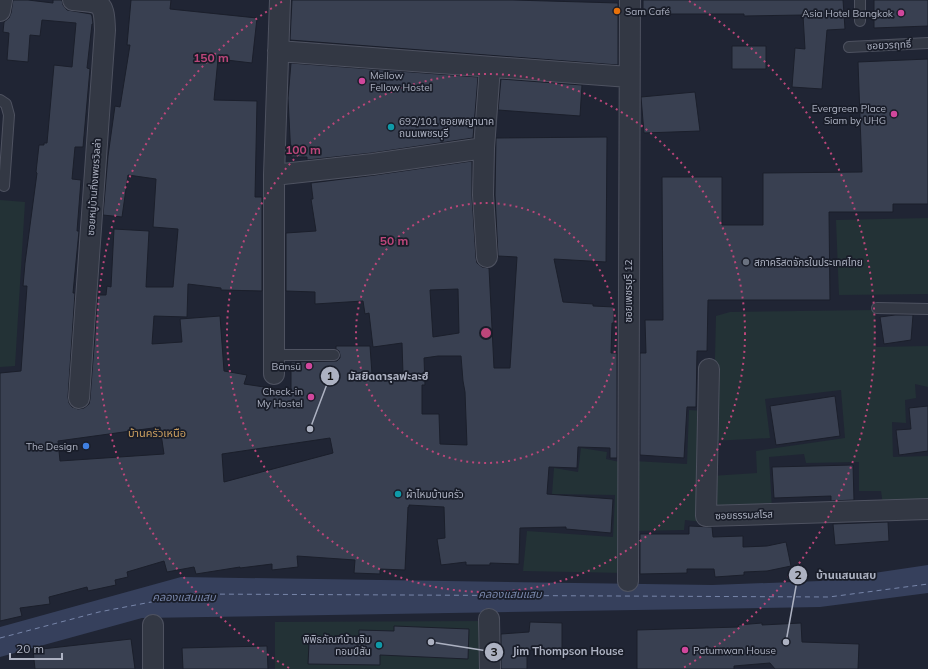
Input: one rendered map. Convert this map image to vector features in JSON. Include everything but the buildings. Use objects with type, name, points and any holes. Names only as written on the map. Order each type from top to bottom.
[{"type":"street","points":[[0,11],[2,0]]},
{"type":"street","name":"ซอยหมู่บ้านกิ่งเพชรวิลล่า","points":[[73,0],[102,5],[105,12],[105,30],[79,398]]},
{"type":"street","points":[[274,364],[274,175],[280,0]]},
{"type":"street","name":"ซอยเพชรบุรี 12","points":[[624,0],[629,77],[628,581]]},
{"type":"street","points":[[278,51],[629,77]]},
{"type":"street","points":[[487,257],[483,195],[484,148],[490,67]]},
{"type":"street","points":[[274,175],[373,164],[484,148]]},
{"type":"street","name":"ซอยธรรมสโรส","points":[[709,369],[706,516],[928,509]]},
{"type":"street","points":[[489,619],[490,669]]},
{"type":"street","points":[[153,625],[153,669]]},
{"type":"lane","points":[[860,0],[860,21]]},
{"type":"lane","name":"ซอยวรฤทธิ์","points":[[849,47],[928,43]]},
{"type":"lane","points":[[0,100],[6,104],[9,115],[4,186]]},
{"type":"lane","points":[[877,308],[928,309]]},
{"type":"lane","points":[[274,364],[334,355]]},
{"type":"shaded area","points":[[0,200],[25,202],[15,366],[0,367]]},
{"type":"shaded area","points":[[928,218],[928,294],[839,295],[836,220]]},
{"type":"shaded area","points":[[875,310],[876,347],[928,346],[928,387],[915,384],[916,398],[905,400],[906,423],[892,422],[893,457],[928,456],[928,505],[883,505],[881,491],[859,491],[859,462],[806,463],[804,454],[769,457],[772,509],[710,512],[711,476],[757,473],[756,451],[845,438],[841,390],[765,399],[770,438],[713,441],[716,316],[730,312]]},
{"type":"shaded area","points":[[689,410],[704,411],[702,522],[685,520],[684,530],[634,531],[634,461],[687,464]]},
{"type":"shaded area","points":[[581,448],[607,452],[606,459],[624,463],[624,573],[523,571],[527,531],[613,537],[615,495],[552,494],[554,468],[578,472]]},
{"type":"shaded area","name":"พิพิธภัณฑ์บ้านจิม ทอมป์สัน","points":[[484,621],[483,669],[275,669],[275,622]]},
{"type":"water","name":"คลองแสนแสบ","points":[[928,565],[928,593],[820,607],[142,618],[0,657],[0,627],[181,577],[712,585],[820,581]]},
{"type":"ferry route","points":[[0,638],[99,612],[193,594],[829,597],[928,584]]},
{"type":"place","name":"Sam Café","points":[[617,11]]},
{"type":"place","name":"Asia Hotel Bangkok","points":[[901,13]]},
{"type":"place","name":"Mellow Fellow Hostel","points":[[362,81]]},
{"type":"place","name":"Evergreen Place Siam by UHG","points":[[894,114]]},
{"type":"place","name":"692/101 ซอยพญานาค ถนนเพชรบุรี","points":[[391,127]]},
{"type":"place","name":"สภาคริสตจักรในประเทศไทย","points":[[746,262]]},
{"type":"place","name":"Bānsū","points":[[309,366]]},
{"type":"place","name":"Check-in My Hostel","points":[[311,397]]},
{"type":"place","name":"มัสยิดดารุลฟะละฮ์","points":[[310,429]]},
{"type":"place","name":"The Design","points":[[86,446]]},
{"type":"place","name":"ผ้าไหมบ้านครัว","points":[[398,494]]},
{"type":"place","name":"Jim Thompson House","points":[[431,642]]},
{"type":"place","name":"บ้านแสนแสบ","points":[[786,642]]},
{"type":"place","name":"พิพิธภัณฑ์บ้านจิม ทอมป์สัน","points":[[379,645]]},
{"type":"place","name":"Patumwan House","points":[[685,650]]},
{"type":"district","name":"บ้านครัวเหนือ","points":[[157,433]]}]
